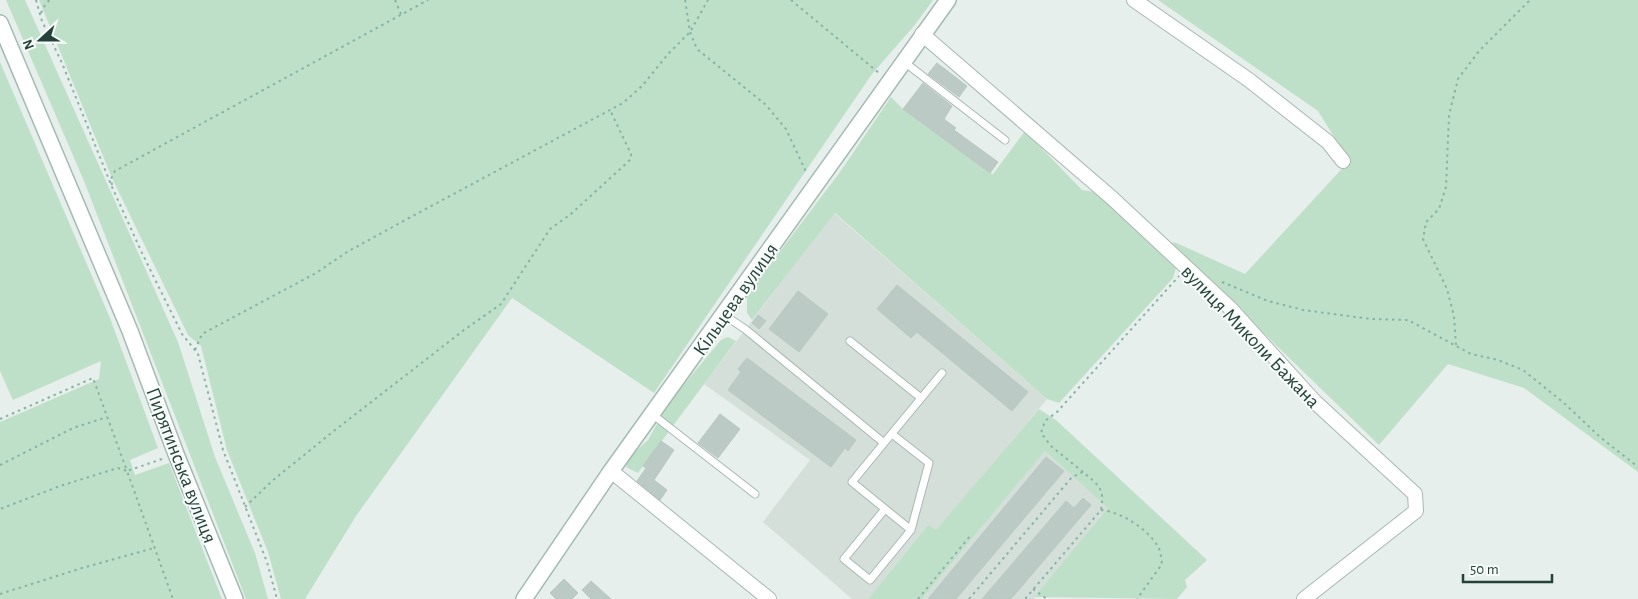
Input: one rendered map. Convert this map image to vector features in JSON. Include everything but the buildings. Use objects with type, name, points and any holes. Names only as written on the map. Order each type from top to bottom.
[{"type":"street","name":"Кільцева вулиця","points":[[530,596],[611,471],[948,0]]},
{"type":"street","points":[[1134,0],[1249,80],[1328,142],[1343,161]]},
{"type":"street","name":"Пирятинська вулиця","points":[[0,23],[130,331],[176,454],[235,599]]},
{"type":"street","name":"вулиця Миколи Бажана","points":[[922,34],[1097,186],[1230,308],[1315,402],[1415,494],[1416,511],[1304,599]]},
{"type":"street","points":[[611,471],[769,599]]},
{"type":"lane","points":[[903,61],[1005,140]]},
{"type":"lane","points":[[724,315],[884,443]]},
{"type":"lane","points":[[850,341],[921,398]]},
{"type":"lane","points":[[911,530],[852,482],[942,373]]},
{"type":"lane","points":[[652,414],[755,494]]},
{"type":"lane","points":[[885,509],[844,559],[870,580],[911,530],[928,463],[892,434]]},
{"type":"path","points":[[36,0],[42,21],[62,63],[112,187],[182,334],[195,350],[223,450],[267,562],[277,599]]},
{"type":"path","points":[[41,13],[46,3],[50,0]]},
{"type":"path","points":[[395,0],[402,14]]},
{"type":"path","points":[[112,187],[111,180],[115,171],[243,103],[428,0]]},
{"type":"path","points":[[685,0],[690,32],[697,50],[708,61],[766,106],[786,129],[800,158],[812,190]]},
{"type":"path","points":[[195,350],[202,334],[316,273],[347,252],[623,103],[642,86],[669,53],[690,32],[708,0]]},
{"type":"path","points":[[791,0],[889,81]]},
{"type":"path","points":[[1456,346],[1454,316],[1446,289],[1423,239],[1426,222],[1439,209],[1446,187],[1450,115],[1458,79],[1479,51],[1530,0]]},
{"type":"path","points":[[245,507],[272,481],[330,434],[464,330],[501,304],[550,229],[571,214],[631,159],[631,154],[610,110]]},
{"type":"path","points":[[1025,599],[1101,510],[1103,496],[1099,486],[1052,446],[1041,433],[1045,421],[1057,412],[1177,280],[1183,265]]},
{"type":"path","points":[[1214,278],[1268,301],[1303,310],[1371,319],[1408,320],[1470,354],[1498,360],[1523,370],[1564,403],[1600,437],[1638,466]]},
{"type":"path","points":[[0,419],[93,378],[173,599]]},
{"type":"path","points":[[0,465],[73,428],[107,417]]},
{"type":"path","points":[[0,509],[60,486],[118,468],[127,471],[176,454]]},
{"type":"path","points":[[969,599],[1072,477],[1083,472]]},
{"type":"path","points":[[1101,510],[1110,511],[1134,523],[1158,546],[1162,564],[1137,599]]},
{"type":"path","points":[[918,599],[971,535]]},
{"type":"path","points":[[0,594],[154,548]]},
{"type":"path","points":[[1034,589],[1047,599]]},
{"type":"shaded area","points":[[834,213],[1047,399],[936,531],[928,525],[868,599],[852,599],[763,522],[810,460],[704,384]]},
{"type":"shaded area","points":[[1045,451],[1109,508],[1034,597],[1036,599],[922,599]]},
{"type":"green space","points":[[6,0],[25,0],[178,342],[215,457],[255,553],[268,599],[246,599],[84,181]]},
{"type":"green space","points":[[39,0],[933,0],[914,26],[872,74],[654,393],[512,298],[356,516],[305,599],[281,599],[268,552],[227,450],[201,346],[188,335],[112,178]]},
{"type":"green space","points":[[1158,0],[1638,0],[1638,472],[1524,388],[1448,364],[1379,445],[1172,244],[1174,242],[1245,274],[1349,161],[1318,111]]},
{"type":"green space","points":[[0,62],[110,318],[158,448],[130,460],[135,475],[169,463],[222,599],[0,599],[0,422],[99,379],[101,361],[13,400],[0,371]]},
{"type":"green space","points":[[891,97],[903,109],[993,174],[1025,131],[1082,190],[1095,192],[1176,268],[1173,278],[1059,403],[1047,399],[835,213],[752,320],[747,313],[747,295],[840,172]]},
{"type":"green space","points":[[728,337],[736,341],[638,473],[626,467],[630,456],[648,440],[670,401],[721,340]]},
{"type":"green space","points":[[1039,409],[1056,420],[1207,560],[1185,580],[1187,587],[1177,599],[1034,597],[1108,508],[1045,451],[922,599],[868,599],[928,525],[936,530]]}]
